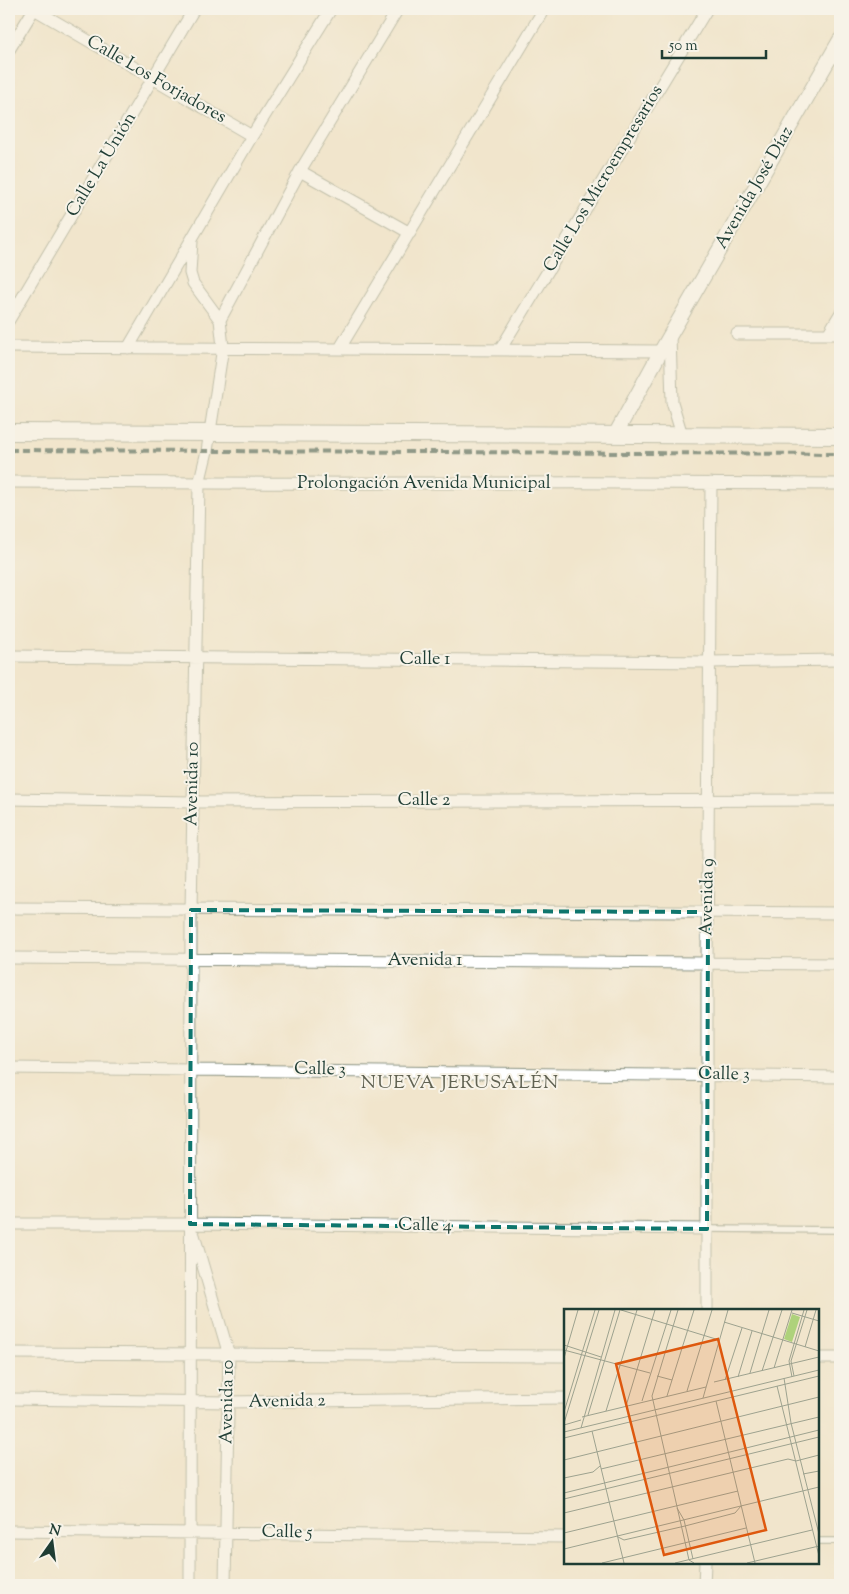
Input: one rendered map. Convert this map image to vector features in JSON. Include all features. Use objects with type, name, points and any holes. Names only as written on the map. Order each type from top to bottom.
[{"type":"main road","points":[[9,432],[840,436]]},
{"type":"street","points":[[9,50],[34,9]]},
{"type":"street","name":"Calle Los Forjadores","points":[[34,9],[252,136]]},
{"type":"street","name":"Calle La Unión","points":[[9,320],[194,9]]},
{"type":"street","points":[[128,348],[252,136],[331,9]]},
{"type":"street","points":[[192,239],[190,273],[193,283],[220,320],[300,171],[398,9]]},
{"type":"street","points":[[340,348],[544,9]]},
{"type":"street","name":"Calle Los Microempresarios","points":[[500,350],[707,9]]},
{"type":"street","name":"Avenida José Díaz","points":[[615,435],[670,335],[840,40]]},
{"type":"street","points":[[300,171],[410,233]]},
{"type":"street","points":[[828,334],[840,314]]},
{"type":"street","name":"Avenida 10","points":[[190,1585],[191,910],[199,484],[223,347],[220,320]]},
{"type":"street","points":[[737,334],[840,334]]},
{"type":"street","points":[[670,335],[672,402],[682,435]]},
{"type":"street","points":[[9,347],[661,351]]},
{"type":"street","name":"Prolongación Avenida Municipal","points":[[9,482],[199,484],[840,484]]},
{"type":"street","name":"Avenida 9","points":[[707,1309],[711,483]]},
{"type":"street","name":"Calle 1","points":[[9,656],[710,662],[840,660]]},
{"type":"street","name":"Calle 2","points":[[9,799],[193,802],[840,800]]},
{"type":"street","points":[[9,908],[840,913]]},
{"type":"street","name":"Avenida 1","points":[[9,958],[840,964]]},
{"type":"street","name":"Calle 3","points":[[9,1068],[190,1068],[840,1077]]},
{"type":"street","name":"Calle 4","points":[[9,1224],[707,1229]]},
{"type":"street","name":"Avenida 10","points":[[190,1224],[229,1354],[225,1585]]},
{"type":"street","points":[[9,1353],[564,1356]]},
{"type":"street","points":[[819,1358],[840,1358]]},
{"type":"street","name":"Avenida 2","points":[[9,1399],[228,1402],[564,1398]]},
{"type":"street","name":"Calle 5","points":[[9,1531],[564,1537]]},
{"type":"street","points":[[704,1585],[705,1564]]},
{"type":"lane","name":"Calle 4","points":[[707,1229],[840,1230]]},
{"type":"lane","points":[[819,1541],[840,1541]]},
{"type":"highlighted area","points":[[191,910],[708,912],[707,1229],[190,1224]]},
{"type":"railway","points":[[9,450],[840,454]]},
{"type":"district","name":"NUEVA JERUSALÉN","points":[[460,1083]]}]
